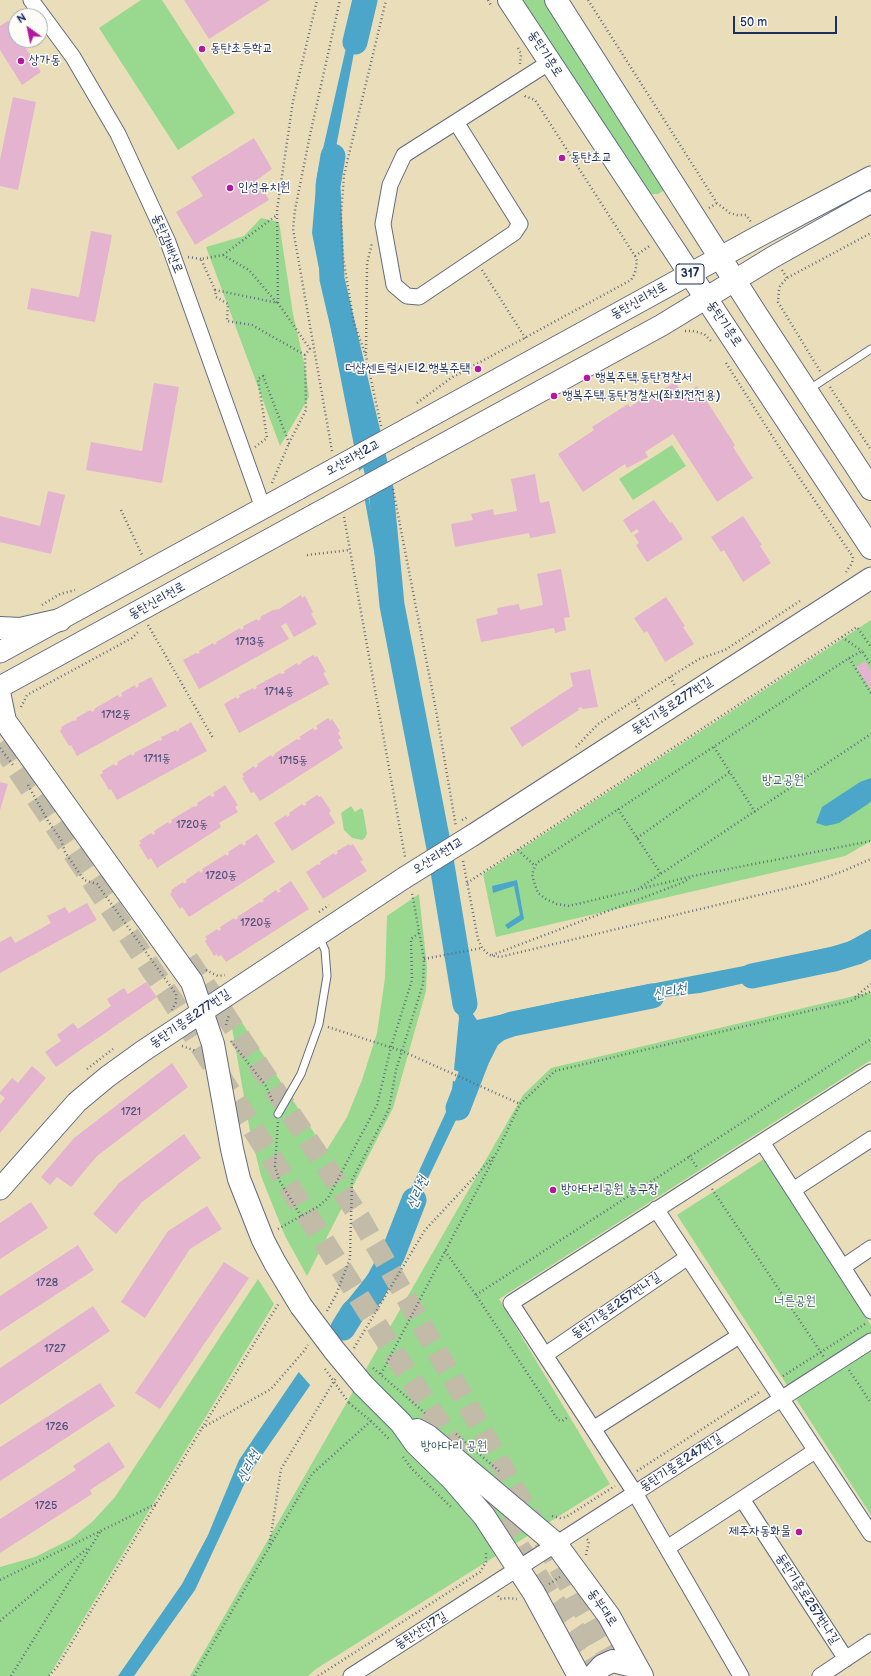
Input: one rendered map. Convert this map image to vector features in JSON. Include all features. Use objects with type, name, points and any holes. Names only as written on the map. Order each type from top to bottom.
[{"type":"main road","name":"317","points":[[556,0],[806,391],[871,489]]},
{"type":"main road","name":"동탄기흥로","points":[[503,7],[550,62],[871,548]]},
{"type":"main road","points":[[0,628],[20,628],[60,620]]},
{"type":"main road","points":[[0,698],[8,716],[75,821],[192,982],[213,1044],[232,1149],[239,1179],[263,1240],[275,1263],[301,1306],[334,1350],[372,1379],[416,1444],[452,1479],[484,1516],[534,1593],[579,1676]]},
{"type":"main road","name":"동부대로","points":[[401,1423],[428,1436],[556,1544],[609,1616],[639,1671]]},
{"type":"main road","points":[[593,1676],[602,1666],[613,1661],[639,1671]]},
{"type":"street","name":"동탄감배산로","points":[[31,0],[73,57],[118,134],[168,242],[263,508]]},
{"type":"street","points":[[456,122],[520,224],[514,233],[419,297],[407,296],[394,285],[383,224],[390,184],[404,155],[550,62]]},
{"type":"street","name":"동탄신리천로","points":[[408,428],[690,273],[871,177]]},
{"type":"street","points":[[706,298],[871,202]]},
{"type":"street","name":"동탄신리천로","points":[[0,687],[662,325],[706,298]]},
{"type":"street","name":"오산리천2교","points":[[263,508],[408,428]]},
{"type":"street","points":[[0,652],[263,508]]},
{"type":"street","name":"동탄기흥로277번길","points":[[470,826],[871,578]]},
{"type":"street","name":"오산리천1교","points":[[404,878],[470,826]]},
{"type":"street","name":"동탄기흥로277번길","points":[[0,1189],[77,1102],[107,1077],[202,1011],[404,878]]},
{"type":"street","points":[[741,1676],[626,1478],[511,1303],[871,1072]]},
{"type":"street","points":[[793,1190],[871,1139]]},
{"type":"street","points":[[762,1142],[871,1311]]},
{"type":"street","points":[[656,1210],[871,1534]]},
{"type":"street","points":[[843,1267],[871,1248]]},
{"type":"street","name":"동탄기흥로257번나길","points":[[545,1355],[688,1257]]},
{"type":"street","points":[[594,1429],[739,1336]]},
{"type":"street","name":"동탄기흥로247번길","points":[[491,1587],[871,1341]]},
{"type":"street","points":[[666,1548],[816,1451]]},
{"type":"street","name":"동탄기흥로257번나길","points":[[742,1499],[846,1659]]},
{"type":"street","name":"동탄산단7길","points":[[351,1676],[491,1587]]},
{"type":"street","name":"동탄기흥로257번나길","points":[[820,1676],[871,1642]]},
{"type":"lane","points":[[806,391],[871,348]]},
{"type":"lane","points":[[278,1114],[301,1074],[319,1024],[327,976],[325,950],[318,936]]},
{"type":"path","points":[[278,303],[277,214],[293,101],[317,0]]},
{"type":"path","points":[[488,0],[503,7]]},
{"type":"path","points":[[588,0],[717,203],[730,213],[746,216]]},
{"type":"path","points":[[516,44],[521,54],[519,67]]},
{"type":"path","points":[[415,404],[451,378],[526,339],[631,280],[635,273],[635,256],[535,100],[525,96]]},
{"type":"path","points":[[277,214],[223,254],[201,259],[215,290],[216,297],[228,304],[228,321],[252,325],[305,355]]},
{"type":"path","points":[[366,356],[367,264],[372,242],[383,224]]},
{"type":"path","points":[[871,233],[787,278],[779,290],[778,302],[871,450]]},
{"type":"path","points":[[223,254],[249,270],[278,303],[310,349]]},
{"type":"path","points":[[475,260],[526,339]]},
{"type":"path","points":[[215,290],[278,303]]},
{"type":"path","points":[[683,331],[693,331],[704,334],[715,346]]},
{"type":"path","points":[[271,486],[289,443],[306,410],[305,355],[313,346]]},
{"type":"path","points":[[723,359],[790,464],[853,557],[849,570],[842,575]]},
{"type":"path","points":[[244,456],[267,438],[258,379],[263,376],[289,443]]},
{"type":"path","points":[[121,510],[143,557]]},
{"type":"path","points":[[307,556],[350,550]]},
{"type":"path","points":[[575,748],[598,724],[693,663],[725,650],[803,600]]},
{"type":"path","points":[[8,716],[27,696],[132,638],[147,623],[213,738]]},
{"type":"path","points":[[467,883],[857,627],[871,647]]},
{"type":"path","points":[[842,637],[862,650],[871,665]]},
{"type":"path","points":[[862,650],[618,809],[535,866],[532,874],[538,893],[546,900],[569,906],[693,876],[871,841]]},
{"type":"path","points":[[849,658],[871,693]]},
{"type":"path","points":[[640,888],[871,734]]},
{"type":"path","points":[[714,747],[755,812]]},
{"type":"path","points":[[0,748],[13,766]]},
{"type":"path","points":[[637,838],[730,772]]},
{"type":"path","points":[[27,784],[48,821],[61,840],[65,852],[84,880],[97,884],[176,994],[176,1002],[169,1013]]},
{"type":"path","points":[[618,809],[661,874]]},
{"type":"path","points":[[470,826],[474,812]]},
{"type":"path","points":[[518,850],[535,866]]},
{"type":"path","points":[[325,1314],[336,1295],[350,1258],[352,1180],[389,1109],[396,1070],[423,984],[424,959],[482,948],[491,955],[500,957],[809,883],[841,872],[871,859]]},
{"type":"path","points":[[491,955],[682,883],[693,876]]},
{"type":"path","points":[[313,916],[333,903]]},
{"type":"path","points":[[276,1230],[319,1206],[328,1198],[377,1105],[391,1047],[412,980],[411,939],[419,933]]},
{"type":"path","points":[[202,965],[207,971],[218,976],[224,976],[231,971]]},
{"type":"path","points":[[851,1001],[871,984]]},
{"type":"path","points":[[372,1379],[445,1250],[497,1152],[520,1104],[555,1071],[851,1001],[871,991]]},
{"type":"path","points":[[226,1031],[226,1020],[230,1013]]},
{"type":"path","points":[[319,1024],[402,1051],[520,1104]]},
{"type":"path","points":[[476,1294],[871,1039]]},
{"type":"path","points":[[231,1040],[266,1086],[278,1114],[275,1166],[279,1180],[301,1216]]},
{"type":"path","points":[[351,1353],[425,1230],[497,1152]]},
{"type":"path","points":[[705,1179],[821,1352],[836,1363],[871,1403]]},
{"type":"path","points":[[445,1250],[476,1294],[558,1420],[562,1421],[568,1417]]},
{"type":"path","points":[[49,1676],[57,1667],[280,1302]]},
{"type":"path","points":[[548,1514],[560,1518],[566,1517],[871,1320]]},
{"type":"path","points":[[202,1428],[270,1389],[304,1351],[311,1339]]},
{"type":"path","points":[[269,1548],[281,1469],[339,1373]]},
{"type":"path","points":[[349,1403],[371,1421],[391,1442]]},
{"type":"path","points":[[194,1676],[312,1474],[371,1421]]},
{"type":"path","points":[[399,1453],[412,1469],[457,1513]]},
{"type":"path","points":[[0,1580],[157,1504]]},
{"type":"path","points":[[11,1676],[101,1531]]},
{"type":"path","points":[[500,1599],[516,1598],[521,1601],[574,1568],[584,1561],[589,1540]]},
{"type":"path","points":[[0,1620],[92,1545]]},
{"type":"path","points":[[318,1676],[480,1572],[486,1562],[487,1555],[484,1548]]},
{"type":"green space","points":[[141,0],[162,0],[235,113],[178,150],[99,28]]},
{"type":"green space","points":[[519,0],[544,0],[665,185],[663,191],[658,194],[651,194],[610,132],[578,93]]},
{"type":"green space","points":[[261,218],[279,222],[293,314],[305,367],[309,397],[280,446],[206,247],[244,236]]},
{"type":"green space","points":[[672,445],[686,466],[633,500],[619,479]]},
{"type":"green space","name":"방교공원","points":[[871,620],[871,841],[845,856],[496,937],[483,874]]},
{"type":"green space","points":[[351,806],[355,812],[361,808],[363,810],[367,833],[365,838],[362,840],[352,838],[344,830],[341,813]]},
{"type":"green space","points":[[419,894],[427,967],[426,991],[393,1108],[307,1276],[285,1236],[261,1176],[250,1131],[232,1028],[237,1015],[326,1151],[347,1117],[362,1080],[377,1033],[385,978],[387,916]]},
{"type":"green space","name":"방아다리 공원","points":[[871,992],[871,1060],[499,1299],[610,1484],[316,1669],[308,1676],[190,1676],[523,1095],[551,1068]]},
{"type":"green space","name":"너른공원","points":[[764,1159],[871,1325],[871,1515],[677,1215]]},
{"type":"green space","points":[[258,1279],[274,1304],[49,1676],[0,1676],[0,1567],[35,1557],[71,1539],[93,1521],[115,1497]]},
{"type":"water","points":[[357,0],[364,0],[318,242],[365,466],[359,471],[312,233],[317,175]]},
{"type":"water","points":[[361,479],[365,479],[435,851],[429,854]]},
{"type":"water","points":[[871,778],[871,801],[868,804],[839,823],[826,826],[816,823],[822,807],[860,782]]},
{"type":"water","points":[[437,868],[467,1005],[477,1020],[562,1001],[770,961],[844,944],[871,929],[871,951],[844,963],[830,960],[782,970],[772,977],[700,993],[620,1002],[586,1009],[564,1010],[553,1007],[479,1031],[466,1099],[420,1195],[355,1320],[249,1474],[195,1590],[134,1676],[118,1676],[182,1584],[208,1535],[239,1460],[347,1301],[377,1263],[451,1101],[459,1018],[434,869]]},
{"type":"water","points":[[517,880],[524,919],[508,929],[505,925],[520,915],[514,886],[493,893],[492,886]]},
{"type":"pier","points":[[433,832],[437,851],[427,854],[424,838]]},
{"type":"pier","points":[[452,1069],[472,1077],[470,1088],[451,1080]]},
{"type":"pier","points":[[343,1304],[356,1322],[311,1386],[297,1370]]},
{"type":"building","name":"동탄초등학교","points":[[184,0],[270,0],[209,39]]},
{"type":"building","name":"상가동","points":[[8,21],[8,48],[26,48],[41,72],[22,85],[0,50],[0,26]]},
{"type":"building","points":[[13,97],[36,102],[18,190],[0,186],[0,160]]},
{"type":"building","name":"인성유치원","points":[[254,138],[272,169],[257,180],[269,200],[195,245],[176,212],[203,196],[191,177]]},
{"type":"building","points":[[91,231],[112,235],[95,322],[27,309],[31,288],[79,297]]},
{"type":"building","points":[[675,382],[683,395],[697,386],[735,445],[733,447],[753,478],[717,502],[673,434],[645,452],[648,457],[627,468],[625,464],[583,492],[558,454],[594,430],[592,427],[628,404],[630,407],[648,395],[650,398]]},
{"type":"building","points":[[154,383],[179,387],[162,483],[86,470],[91,442],[142,451]]},
{"type":"building","points":[[535,474],[540,503],[549,501],[556,533],[530,538],[529,533],[455,547],[451,524],[473,520],[471,514],[493,509],[494,515],[517,511],[511,479]]},
{"type":"building","points":[[48,491],[65,495],[51,554],[0,542],[0,516],[40,526]]},
{"type":"building","points":[[654,500],[670,523],[672,522],[683,539],[647,562],[636,545],[639,543],[634,535],[639,532],[637,529],[631,533],[623,520]]},
{"type":"building","points":[[743,516],[762,545],[760,546],[771,563],[743,582],[724,550],[721,552],[711,537]]},
{"type":"building","points":[[561,569],[570,617],[564,618],[566,630],[555,633],[554,628],[481,642],[476,619],[498,614],[497,608],[519,604],[520,610],[543,605],[537,574]]},
{"type":"building","points":[[301,595],[302,598],[305,596],[313,612],[311,614],[317,624],[294,637],[286,623],[281,626],[289,639],[199,689],[183,660],[196,653],[200,653],[199,651],[213,643],[214,645],[217,643],[216,642],[240,628],[241,630],[244,628],[243,626],[257,619],[258,621],[261,619],[260,617],[273,610],[279,609]]},
{"type":"building","points":[[666,597],[685,626],[683,627],[694,644],[665,662],[647,631],[644,633],[634,618]]},
{"type":"building","points":[[313,655],[315,657],[317,656],[326,672],[323,673],[329,684],[239,733],[224,704],[236,697],[237,699],[240,697],[239,695],[253,688],[254,690],[257,688],[256,686],[280,673],[285,673],[284,671],[297,663],[298,665],[302,663],[301,662]]},
{"type":"building","points":[[865,661],[871,671],[871,690],[856,667]]},
{"type":"building","points":[[590,669],[598,707],[578,708],[579,710],[522,747],[510,728],[573,686],[570,673]]},
{"type":"building","points":[[151,677],[167,706],[77,756],[71,745],[69,746],[60,731],[62,729],[61,727],[74,720],[77,720],[76,718],[90,710],[92,712],[95,710],[94,709],[118,695],[119,697],[122,696],[121,693],[135,685],[136,688],[139,686],[138,684]]},
{"type":"building","points":[[328,718],[330,721],[332,719],[340,731],[338,733],[341,738],[338,740],[343,748],[260,801],[254,792],[251,793],[242,778],[244,777],[242,774],[254,766],[255,768],[258,766],[257,764],[271,755],[272,757],[275,755],[274,754],[297,739],[301,739],[299,737],[313,728],[315,730],[318,729],[316,726]]},
{"type":"building","points":[[191,722],[207,751],[117,800],[111,789],[109,790],[100,775],[103,773],[102,771],[114,764],[115,766],[118,764],[117,762],[131,754],[132,756],[135,754],[134,753],[159,740],[162,740],[161,737],[176,730],[177,732],[179,729]]},
{"type":"building","points":[[0,782],[8,784],[0,810]]},
{"type":"building","points":[[225,785],[238,805],[235,807],[238,812],[219,823],[221,827],[157,868],[151,858],[148,860],[139,845],[141,843],[139,841],[151,833],[153,835],[155,833],[154,831],[168,822],[169,824],[172,822],[171,820],[194,806],[195,807],[198,805],[197,803],[210,795],[212,797],[215,795],[213,793]]},
{"type":"building","points":[[317,795],[319,797],[321,796],[331,811],[329,813],[335,823],[292,851],[274,823],[286,815],[287,817],[290,815],[289,813],[302,804],[304,806],[307,804],[305,803]]},
{"type":"building","points":[[257,834],[275,862],[189,917],[182,907],[180,909],[170,894],[172,892],[171,890],[183,882],[184,884],[187,882],[186,880],[199,871],[201,873],[203,871],[202,869],[226,854],[227,856],[229,854],[228,852],[242,843],[243,846],[246,844],[245,842]]},
{"type":"building","points":[[349,844],[350,846],[353,844],[363,860],[360,861],[367,871],[323,899],[306,872],[318,864],[321,864],[320,862],[334,853],[335,855],[338,853],[337,851]]},
{"type":"building","points":[[291,881],[309,909],[226,962],[221,955],[218,957],[217,954],[214,956],[205,941],[207,939],[205,937],[217,929],[219,931],[221,929],[220,927],[234,918],[235,920],[238,918],[237,917],[260,902],[261,903],[264,901],[263,899],[276,890],[278,893],[281,891],[279,889]]},
{"type":"building","points":[[87,903],[97,920],[0,973],[0,942],[11,936],[15,943],[51,923],[47,916],[65,907],[69,913]]},
{"type":"building","points":[[146,982],[157,997],[56,1067],[45,1052],[61,1041],[57,1035],[73,1023],[78,1029],[111,1006],[107,999],[124,988],[128,994]]},
{"type":"building","points":[[172,1063],[188,1087],[97,1156],[71,1187],[57,1177],[50,1185],[41,1177],[74,1138]]},
{"type":"building","points":[[32,1066],[46,1078],[0,1133],[0,1104],[5,1098],[0,1094],[0,1092],[12,1078],[18,1083]]},
{"type":"building","points":[[184,1134],[201,1158],[142,1202],[116,1234],[93,1214],[119,1183]]},
{"type":"building","points":[[31,1202],[48,1228],[0,1259],[0,1223]]},
{"type":"building","points":[[207,1206],[222,1229],[190,1249],[145,1318],[121,1302],[168,1231]]},
{"type":"building","points":[[78,1245],[94,1270],[0,1331],[0,1296]]},
{"type":"building","points":[[224,1262],[249,1278],[160,1409],[135,1393]]},
{"type":"building","points":[[93,1306],[110,1331],[0,1405],[0,1368]]},
{"type":"building","points":[[100,1383],[115,1406],[0,1481],[0,1447]]},
{"type":"building","points":[[109,1442],[125,1467],[90,1490],[92,1494],[0,1553],[0,1519],[76,1470],[73,1466]]},
{"type":"waterway","points":[[355,42],[365,0]]},
{"type":"waterway","points":[[333,156],[328,186],[332,279],[381,489],[392,605],[440,853],[465,1004]]},
{"type":"waterway","name":"신리천","points":[[752,976],[834,959],[857,952],[871,945]]},
{"type":"waterway","name":"신리천","points":[[458,1108],[477,1059],[488,1037],[498,1029],[512,1024],[652,996]]},
{"type":"waterway","name":"신리천","points":[[343,1328],[353,1312],[371,1295],[393,1254],[414,1200]]},
{"type":"tunnel","points":[[0,743],[170,997],[403,1367],[549,1594],[587,1647],[604,1676]]},
{"type":"tunnel","points":[[188,959],[360,1218],[453,1379],[620,1676]]},
{"type":"place","name":"동탄초등학교","points":[[202,49]]},
{"type":"place","name":"상가동","points":[[21,61]]},
{"type":"place","name":"동탄초교","points":[[562,158]]},
{"type":"place","name":"인성유치원","points":[[230,188]]},
{"type":"place","name":"더샵센트럴시티2.행복주택","points":[[478,369]]},
{"type":"place","name":"행복주택.동탄경찰서","points":[[587,378]]},
{"type":"place","name":"행복주택.동탄경찰서(좌회전전용)","points":[[554,396]]},
{"type":"place","name":"방아다리공원 농구장","points":[[553,1190]]},
{"type":"place","name":"제주자동화물","points":[[799,1532]]}]
